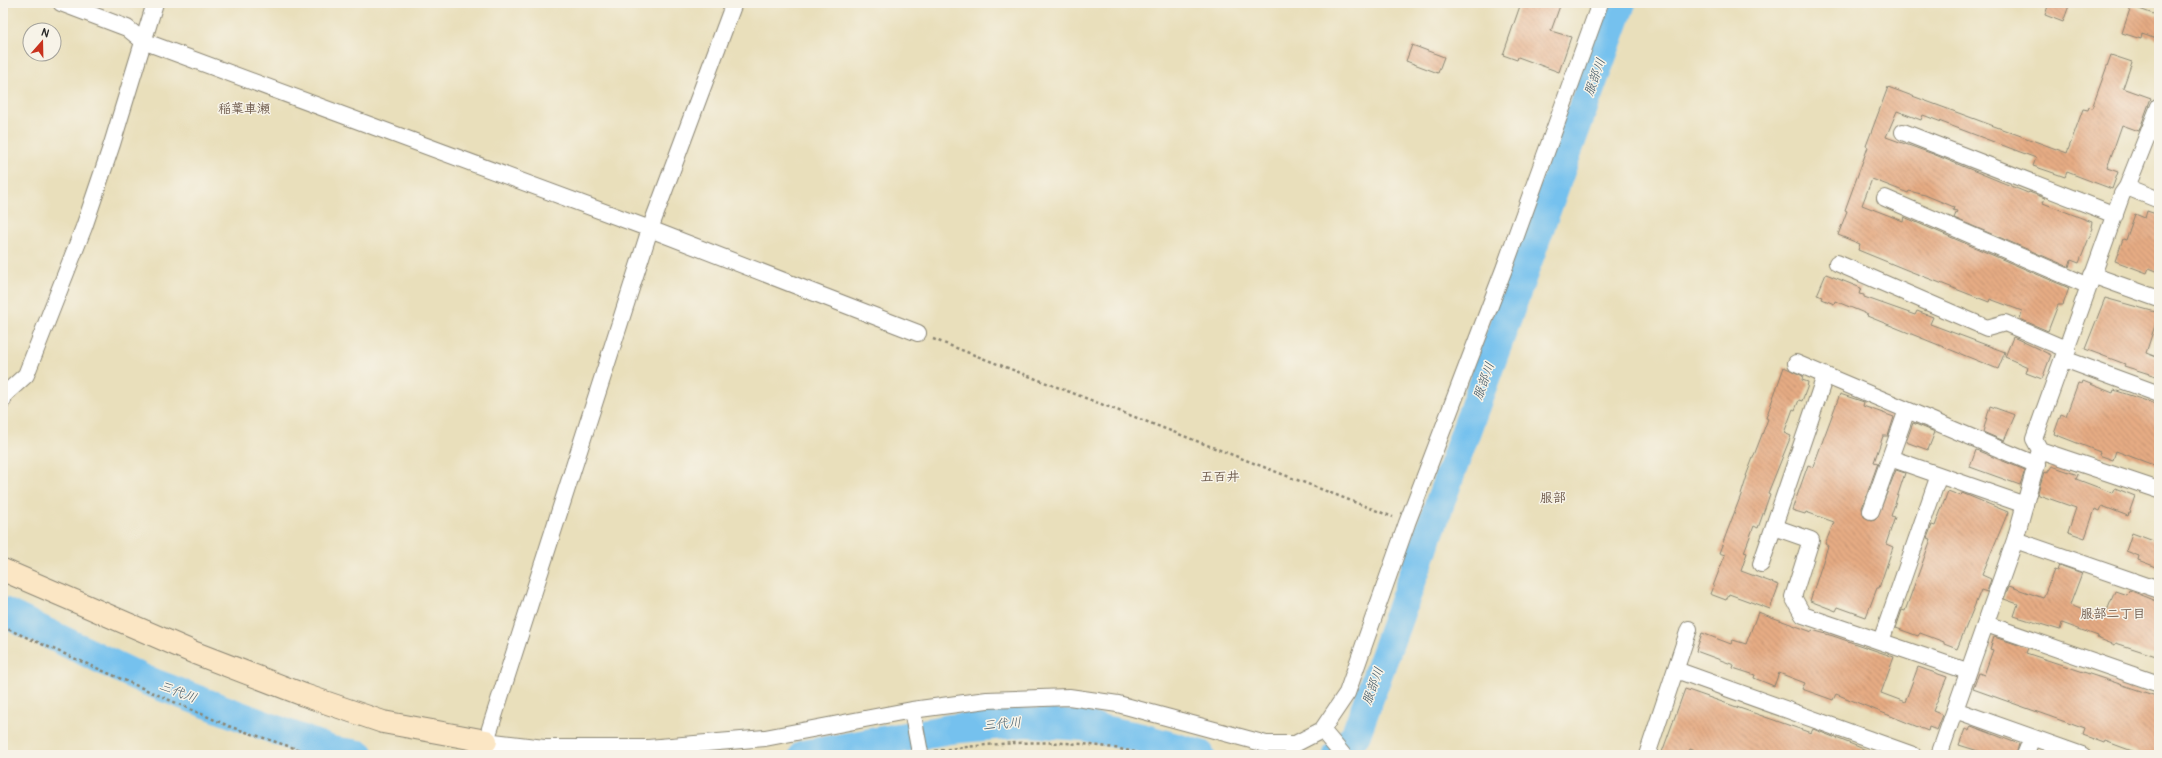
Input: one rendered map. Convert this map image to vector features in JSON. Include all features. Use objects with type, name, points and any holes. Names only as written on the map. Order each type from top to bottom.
[{"type":"street","points":[[61,3],[127,28],[143,41],[650,229],[918,333]]},
{"type":"street","points":[[3,400],[4,395],[26,374],[84,226],[112,144],[155,3]]},
{"type":"street","points":[[484,749],[650,229],[734,3]]},
{"type":"street","points":[[3,570],[195,653],[304,695],[383,722],[484,749],[648,748],[765,738],[987,700],[1069,697],[1118,704],[1265,750],[1295,744],[1325,734],[1347,693],[1407,523],[1504,269],[1600,3]]},
{"type":"street","points":[[1939,755],[1967,671],[1986,624],[2015,540],[2039,458],[2034,439],[2066,354],[2090,281],[2122,194],[2127,187],[2159,106]]},
{"type":"street","points":[[1903,132],[2115,214]]},
{"type":"street","points":[[2127,187],[2159,200]]},
{"type":"street","points":[[1885,198],[2090,281],[2159,300]]},
{"type":"street","points":[[1837,263],[1987,328],[2004,323],[2066,354],[2159,394]]},
{"type":"street","points":[[1796,363],[1906,410],[2039,458],[2159,490]]},
{"type":"street","points":[[1761,564],[1826,376]]},
{"type":"street","points":[[1871,511],[1906,410]]},
{"type":"street","points":[[1890,458],[2025,505]]},
{"type":"street","points":[[1881,641],[1940,475]]},
{"type":"street","points":[[1774,526],[1811,540],[1793,597],[1803,615],[1967,671]]},
{"type":"street","points":[[2015,540],[2159,590]]},
{"type":"street","points":[[1986,624],[2159,684]]},
{"type":"street","points":[[1647,755],[1690,629]]},
{"type":"street","points":[[1676,670],[1913,755]]},
{"type":"street","points":[[1955,710],[2082,755]]},
{"type":"street","points":[[912,712],[920,751]]},
{"type":"street","points":[[1325,734],[1344,755]]},
{"type":"street","points":[[2026,755],[2032,738]]},
{"type":"path","points":[[918,333],[1407,523]]},
{"type":"path","points":[[3,627],[231,727],[315,755]]},
{"type":"path","points":[[920,751],[984,744],[1052,742],[1132,751],[1147,755]]},
{"type":"building","points":[[1521,3],[1561,3],[1551,31],[1571,37],[1559,72],[1518,57],[1517,60],[1503,55]]},
{"type":"building","points":[[2049,3],[2070,3],[2063,22],[2045,15]]},
{"type":"building","points":[[2131,6],[2159,16],[2159,40],[2142,34],[2141,39],[2122,33]]},
{"type":"building","points":[[1412,45],[1444,57],[1438,73],[1406,61]]},
{"type":"building","points":[[2111,55],[2132,62],[2123,88],[2151,98],[2139,131],[2122,125],[2107,168],[2118,172],[2112,189],[2067,172],[2065,177],[2033,166],[2036,158],[1923,115],[1921,120],[1897,111],[1886,137],[1933,154],[2028,193],[2029,192],[2045,198],[2043,203],[2092,222],[2091,227],[2093,228],[2079,263],[2071,260],[2069,267],[1954,218],[1957,211],[1953,210],[1954,207],[1925,195],[1909,191],[1908,193],[1872,179],[1862,205],[1903,221],[1904,217],[2069,288],[2063,305],[2058,305],[2048,331],[2020,319],[2022,311],[1990,299],[1989,302],[1858,250],[1860,244],[1838,235],[1847,211],[1845,210],[1868,147],[1866,146],[1888,87],[2067,153],[2083,109],[2088,110],[2089,107],[2092,108]]},
{"type":"building","points":[[2147,211],[2159,215],[2159,272],[2149,268],[2147,273],[2115,261],[2123,239],[2126,240],[2135,214],[2145,218]]},
{"type":"building","points":[[1826,274],[1861,288],[1859,294],[1864,295],[1864,297],[1915,315],[1917,311],[1933,317],[1930,324],[2005,352],[1998,369],[1867,316],[1868,315],[1862,312],[1835,301],[1834,304],[1822,299],[1823,297],[1817,295]]},
{"type":"building","points":[[2105,298],[2159,313],[2146,353],[2159,358],[2159,377],[2124,366],[2125,364],[2085,349]]},
{"type":"building","points":[[2013,337],[2051,355],[2042,379],[2026,373],[2028,367],[2005,357]]},
{"type":"building","points":[[1784,367],[1803,376],[1802,380],[1808,382],[1807,388],[1802,401],[1799,400],[1795,410],[1793,409],[1784,433],[1791,436],[1768,493],[1770,494],[1758,528],[1754,526],[1744,552],[1747,553],[1741,571],[1779,585],[1770,609],[1729,594],[1726,600],[1710,594],[1725,555],[1719,553],[1768,419],[1766,418]]},
{"type":"building","points":[[2083,381],[2113,393],[2114,390],[2159,405],[2159,467],[2116,451],[2113,460],[2099,455],[2100,452],[2054,434],[2061,414],[2066,416],[2078,383],[2082,384]]},
{"type":"building","points":[[1840,394],[1864,402],[1863,406],[1894,417],[1888,436],[1883,436],[1874,462],[1878,463],[1862,508],[1864,517],[1872,520],[1877,518],[1896,470],[1905,473],[1891,516],[1895,517],[1886,544],[1893,547],[1879,588],[1877,588],[1866,617],[1838,607],[1836,611],[1810,601],[1828,546],[1825,544],[1834,522],[1806,512],[1805,514],[1792,510],[1808,465],[1813,467]]},
{"type":"building","points":[[1990,406],[2015,415],[2004,441],[1983,432]]},
{"type":"building","points":[[1913,423],[1935,432],[1928,450],[1906,442]]},
{"type":"building","points":[[1976,450],[2025,470],[2020,485],[1970,467]]},
{"type":"building","points":[[2052,466],[2078,475],[2076,479],[2113,493],[2115,488],[2135,496],[2128,516],[2102,506],[2100,511],[2095,509],[2085,538],[2068,532],[2076,508],[2039,495],[2038,492],[2044,472],[2047,473]]},
{"type":"building","points":[[1948,491],[1961,496],[1962,493],[2008,512],[1982,575],[1991,579],[1987,592],[1981,590],[1957,649],[1944,644],[1944,642],[1920,633],[1918,636],[1896,628],[1902,610],[1905,611],[1931,539],[1927,538],[1932,525],[1935,526]]},
{"type":"building","points":[[2132,533],[2159,543],[2159,568],[2138,560],[2139,556],[2126,551]]},
{"type":"building","points":[[2059,565],[2082,573],[2070,605],[2104,618],[2115,591],[2127,595],[2129,590],[2159,602],[2159,657],[2116,643],[2115,645],[2097,638],[2098,636],[2062,623],[2060,630],[2014,616],[2018,604],[2004,599],[2009,586],[2043,598],[2054,570],[2057,571]]},
{"type":"building","points":[[1758,612],[1812,632],[1812,630],[1833,636],[1894,657],[1881,693],[1905,702],[1918,667],[1947,677],[1933,711],[1943,715],[1937,730],[1929,727],[1928,731],[1836,694],[1833,700],[1802,689],[1805,683],[1779,673],[1774,686],[1754,678],[1755,675],[1733,668],[1734,665],[1696,651],[1702,633],[1731,644],[1733,640],[1746,644]]},
{"type":"building","points":[[1994,637],[2028,648],[2026,653],[2159,697],[2159,725],[2155,736],[2159,738],[2159,755],[2143,755],[2105,741],[2104,743],[2083,735],[2085,729],[1973,689],[1979,673],[1984,675],[1993,650],[1990,649]]},
{"type":"building","points":[[1685,689],[1811,733],[1813,729],[1874,753],[1874,755],[1706,755],[1690,749],[1688,755],[1661,755]]},
{"type":"building","points":[[1971,726],[2019,744],[2016,755],[1991,755],[1959,745],[1965,729],[1969,731]]},
{"type":"waterway","name":"服部川","points":[[1338,755],[1356,734],[1621,3]]},
{"type":"waterway","name":"三代川","points":[[3,612],[145,680],[332,751],[360,755]]},
{"type":"waterway","name":"三代川","points":[[804,755],[950,729],[1027,722],[1084,726],[1141,738],[1200,755]]},
{"type":"district","name":"稲葉車瀬","points":[[244,109]]},
{"type":"district","name":"五百井","points":[[1220,477]]},
{"type":"district","name":"服部","points":[[1553,498]]},
{"type":"district","name":"服部二丁目","points":[[2113,614]]}]
